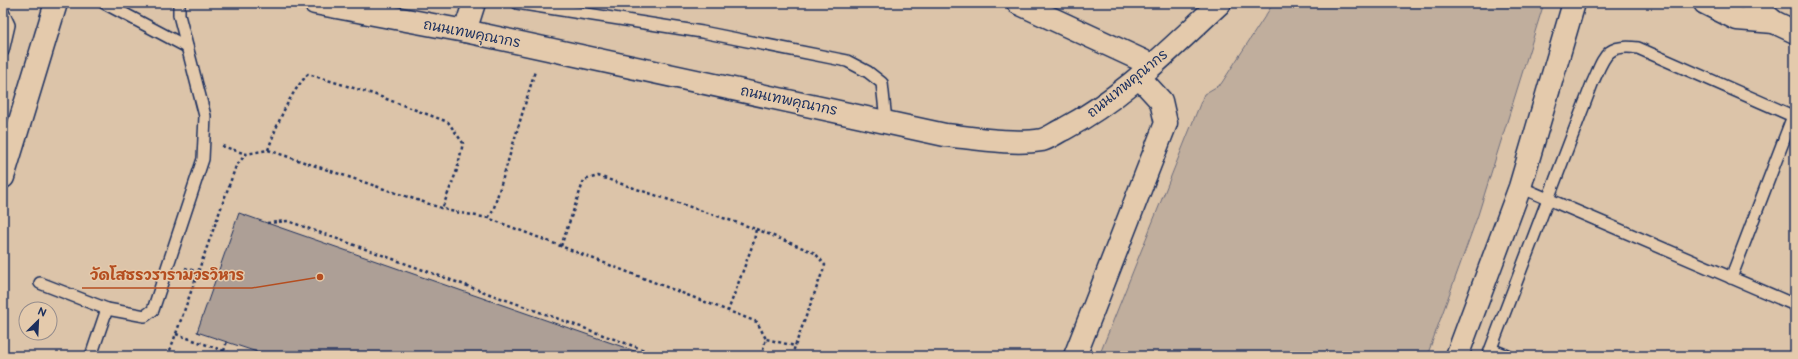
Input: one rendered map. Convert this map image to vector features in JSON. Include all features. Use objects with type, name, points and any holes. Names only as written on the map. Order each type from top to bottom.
[{"type":"main road","points":[[3,177],[56,3]]},
{"type":"main road","name":"ถนนเทพคุณากร","points":[[315,3],[542,47],[945,135],[1000,141],[1043,140],[1078,122],[1111,99],[1145,71],[1220,3]]},
{"type":"main road","points":[[465,31],[474,3]]},
{"type":"main road","points":[[1018,3],[1145,71],[1161,101],[1166,123],[1075,356]]},
{"type":"main road","points":[[1457,356],[1520,187],[1574,3]]},
{"type":"main road","points":[[1705,3],[1737,18],[1774,22]]},
{"type":"main road","points":[[1752,3],[1774,22],[1795,32]]},
{"type":"lane","points":[[104,3],[187,47]]},
{"type":"lane","points":[[40,283],[106,309],[145,316],[153,310],[203,160],[205,116],[179,16],[179,3]]},
{"type":"lane","points":[[517,3],[702,32],[847,61],[868,72],[882,83],[886,121]]},
{"type":"lane","points":[[3,12],[9,25],[3,51]]},
{"type":"lane","points":[[1508,356],[1490,352],[1592,84],[1607,53],[1615,48],[1625,46],[1638,48],[1794,116],[1731,278]]},
{"type":"lane","points":[[1520,187],[1795,305]]},
{"type":"lane","points":[[91,356],[106,309]]},
{"type":"path","points":[[488,218],[493,211],[542,47]]},
{"type":"path","points":[[268,150],[280,116],[297,87],[308,74],[373,94],[448,122],[463,143],[457,170],[442,209]]},
{"type":"path","points":[[204,141],[246,154],[268,150],[442,209],[488,218],[561,246],[757,322],[766,339],[761,356]]},
{"type":"path","points":[[168,356],[236,166],[246,154]]},
{"type":"path","points":[[561,246],[584,180],[598,176],[756,229],[815,253],[825,265],[792,356]]},
{"type":"path","points":[[267,223],[288,221],[661,356]]},
{"type":"path","points":[[728,311],[754,241],[756,229]]},
{"type":"path","points":[[176,334],[238,356]]},
{"type":"path","points":[[766,339],[795,346]]},
{"type":"path","points":[[224,351],[227,341]]},
{"type":"shaded area","points":[[1277,3],[1544,3],[1478,215],[1427,356],[1099,356],[1204,94],[1221,84],[1271,7]]},
{"type":"building","points":[[239,213],[649,356],[269,356],[197,332]]},
{"type":"place","name":"วัดโสธรวรารามวรวิหาร","points":[[320,277]]}]
